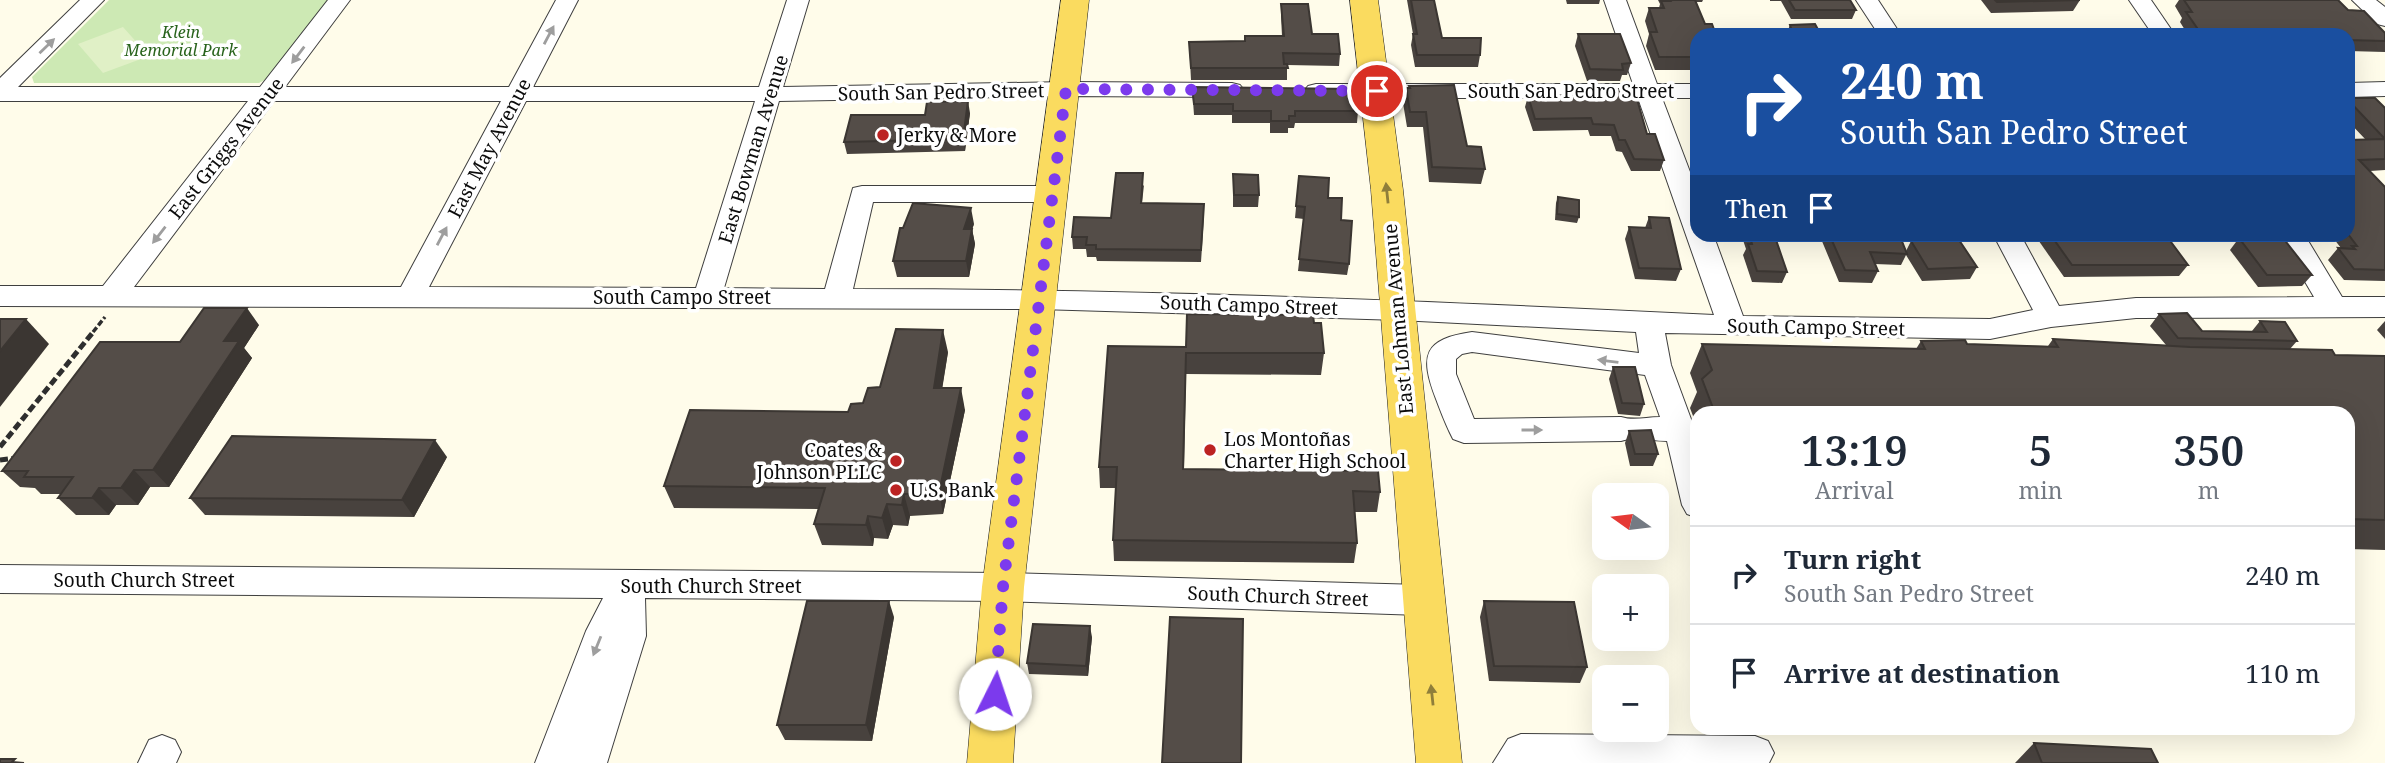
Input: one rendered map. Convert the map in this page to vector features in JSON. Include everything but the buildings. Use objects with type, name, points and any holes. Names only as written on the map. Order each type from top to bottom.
[{"type":"main road","points":[[990,763],[1003,587],[1075,0]]},
{"type":"main road","name":"East Lohman Avenue","points":[[1364,0],[1377,91],[1399,310],[1421,600],[1439,763]]},
{"type":"street","points":[[0,93],[93,0]]},
{"type":"street","name":"East Griggs Avenue","points":[[117,295],[339,0]]},
{"type":"street","name":"East May Avenue","points":[[411,297],[567,0]]},
{"type":"street","name":"East Bowman Avenue","points":[[707,297],[798,0]]},
{"type":"street","points":[[1615,0],[1690,209]]},
{"type":"street","points":[[1867,0],[1885,28]]},
{"type":"street","points":[[2140,0],[2159,28]]},
{"type":"street","points":[[2363,0],[2385,19]]},
{"type":"street","name":"South San Pedro Street","points":[[0,93],[517,95],[1066,89],[1255,90]]},
{"type":"street","points":[[2355,90],[2385,89]]},
{"type":"street","name":"South San Pedro Street","points":[[1296,91],[1690,91]]},
{"type":"street","points":[[837,298],[862,194],[1052,194]]},
{"type":"street","points":[[1702,242],[1731,326]]},
{"type":"street","points":[[2010,242],[2051,317]]},
{"type":"street","points":[[2295,242],[2335,309]]},
{"type":"street","name":"South Campo Street","points":[[0,296],[1039,299],[1399,310],[1731,326],[1999,346],[2051,317],[2136,308],[2385,307]]},
{"type":"street","points":[[1649,322],[1656,365],[1680,429],[1690,471]]},
{"type":"street","points":[[1656,365],[1614,362],[1472,342],[1454,345],[1441,355],[1441,374],[1464,430],[1680,429]]},
{"type":"street","points":[[1941,356],[1999,346]]},
{"type":"street","name":"South Church Street","points":[[0,579],[1003,587],[1421,600]]},
{"type":"street","points":[[554,763],[603,631],[628,585]]},
{"type":"street","points":[[588,763],[629,636],[628,585]]},
{"type":"street","points":[[1512,763],[1521,751],[1755,753]]},
{"type":"path","points":[[0,447],[117,295]]},
{"type":"path","points":[[1,461],[31,456]]},
{"type":"green space","name":"Klein Memorial Park","points":[[109,0],[329,0],[267,79],[259,83],[34,83],[32,77]]},
{"type":"green space","points":[[123,27],[149,56],[103,73],[78,44]]},
{"type":"place","name":"Jerky & More","points":[[883,135]]},
{"type":"place","name":"Los Montoñas Charter High School","points":[[1210,450]]},
{"type":"place","name":"Coates & Johnson PLLC","points":[[896,461]]},
{"type":"place","name":"U.S. Bank","points":[[896,490]]},
{"type":"route","points":[[995,694],[1003,587],[1066,89],[1377,91]]}]
